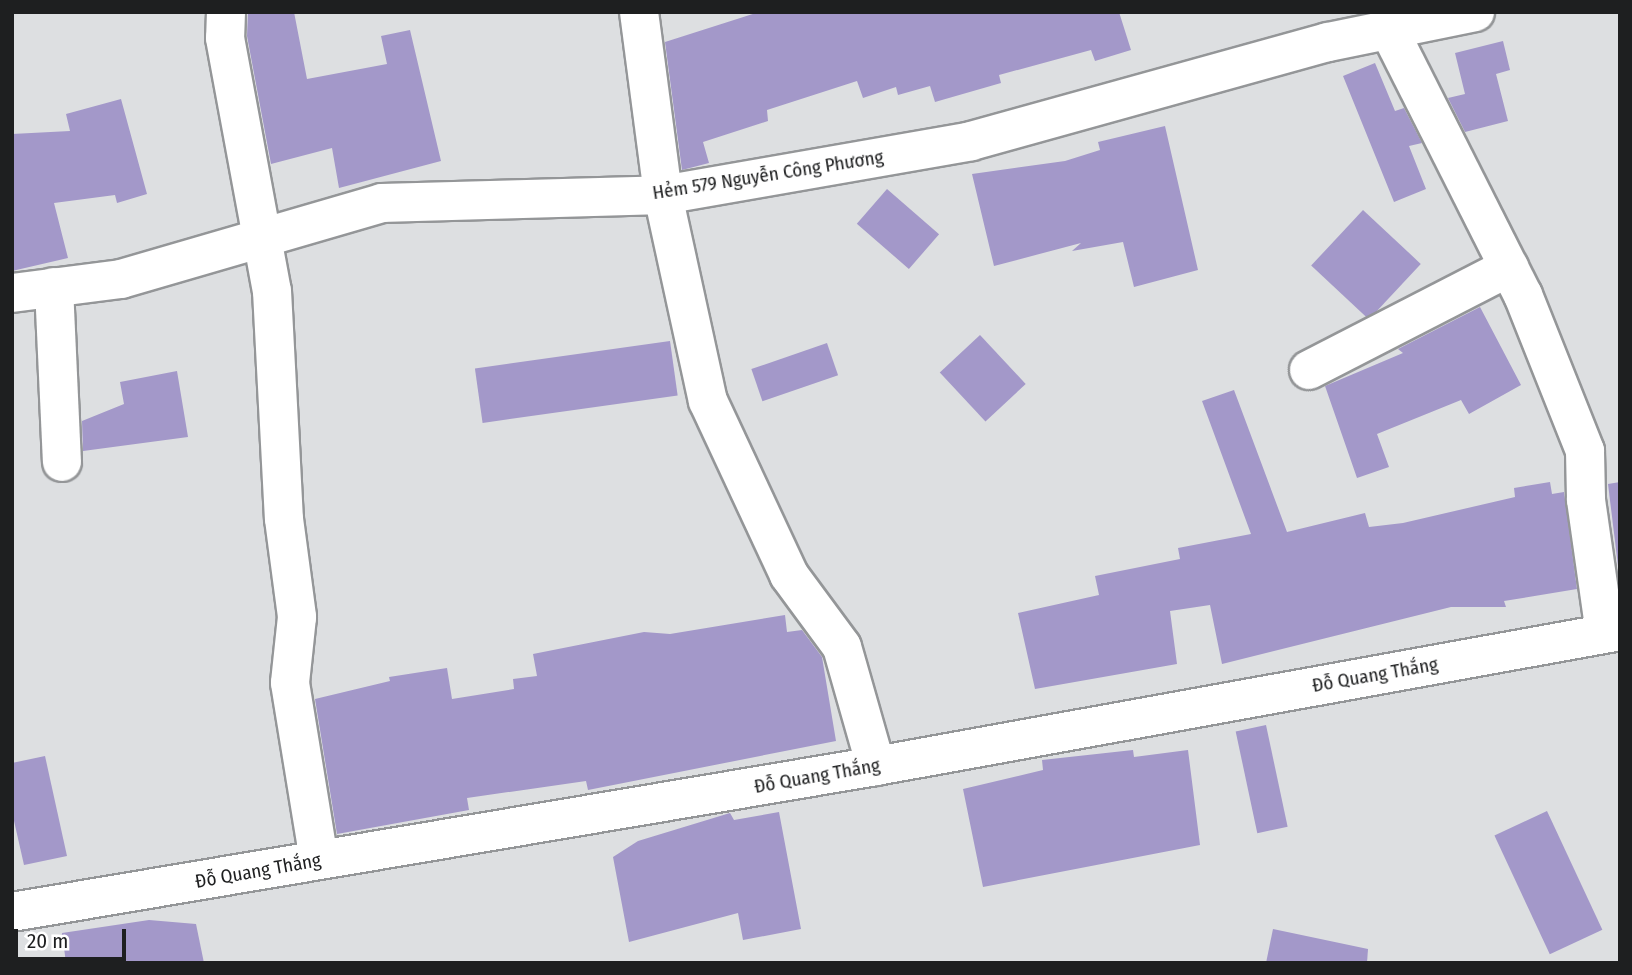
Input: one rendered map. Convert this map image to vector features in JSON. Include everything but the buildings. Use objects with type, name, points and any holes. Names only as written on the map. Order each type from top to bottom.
[{"type":"street","points":[[226,12],[225,38],[259,239],[272,291],[284,519],[297,617],[290,683],[319,860]]},
{"type":"street","points":[[639,12],[663,195],[708,401],[789,575],[842,647],[876,766]]},
{"type":"street","name":"Hẻm 579 Nguyễn Công Phương","points":[[12,293],[121,279],[382,203],[663,195],[971,141],[1388,27],[1475,12]]},
{"type":"street","points":[[1388,27],[1509,267],[1585,452],[1586,499],[1612,632]]},
{"type":"street","points":[[1309,370],[1509,267]]},
{"type":"street","points":[[54,287],[62,462]]},
{"type":"street","name":"Đỗ Quang Thắng","points":[[12,912],[876,766],[1612,632]]}]
